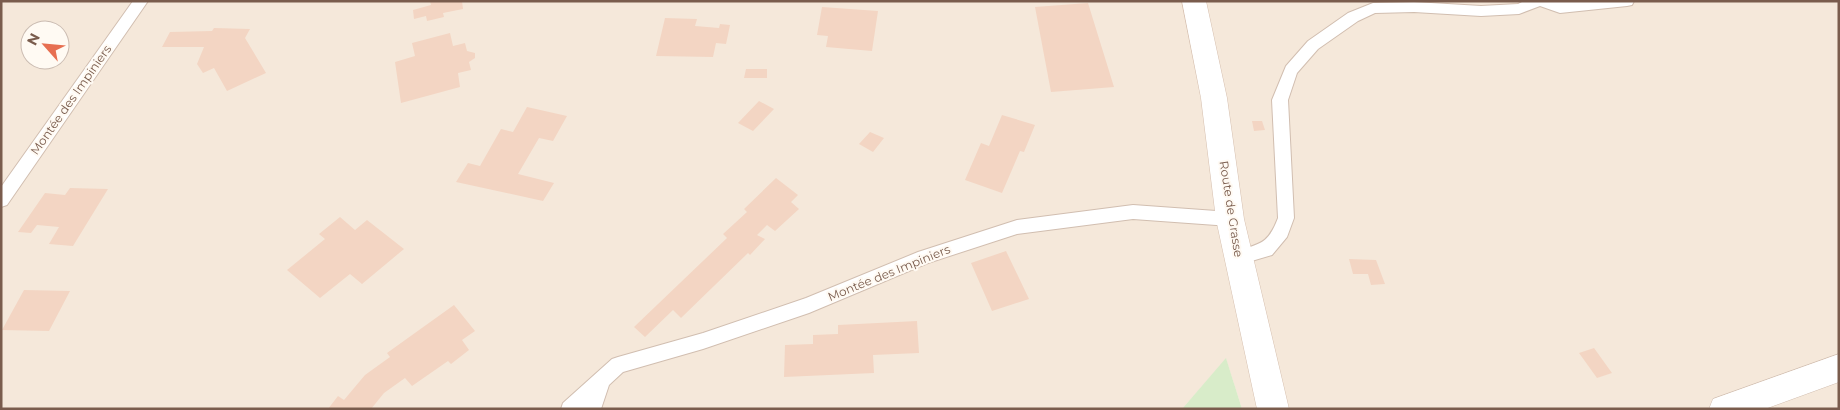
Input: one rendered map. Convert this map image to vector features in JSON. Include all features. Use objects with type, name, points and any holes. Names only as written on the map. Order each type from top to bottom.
[{"type":"main road","name":"Route de Grasse","points":[[1194,3],[1214,98],[1230,219],[1257,345],[1274,409]]},
{"type":"main road","points":[[1724,409],[1839,368]]},
{"type":"lane","name":"Montée des Impiniers","points":[[1,200],[141,1]]},
{"type":"lane","points":[[1238,258],[1266,250],[1279,237],[1286,218],[1280,100],[1292,70],[1313,45],[1353,16],[1374,8],[1414,7],[1481,11],[1519,9],[1540,1],[1560,8],[1627,1]]},
{"type":"lane","points":[[1,177],[22,171]]},
{"type":"lane","name":"Montée des Impiniers","points":[[570,409],[618,365],[704,341],[809,305],[924,257],[1017,227],[1132,212],[1230,219]]},
{"type":"lane","points":[[592,409],[602,380]]},
{"type":"shaded area","points":[[1,1],[1839,1],[1839,409],[1242,409],[1226,359],[1182,409],[1,409]]},
{"type":"green space","points":[[1226,358],[1242,409],[1182,409]]},
{"type":"building","points":[[430,1],[462,1],[463,9],[443,13],[444,17],[427,21],[426,16],[414,19],[413,10],[431,5]]},
{"type":"building","points":[[1088,3],[1114,87],[1051,92],[1035,7]]},
{"type":"building","points":[[822,7],[878,11],[872,51],[826,47],[828,36],[817,35]]},
{"type":"building","points":[[665,18],[697,19],[695,26],[719,28],[720,24],[730,25],[726,44],[716,43],[713,57],[656,56]]},
{"type":"building","points":[[214,28],[250,29],[245,38],[266,73],[227,91],[214,68],[203,73],[197,64],[204,47],[162,47],[170,32],[212,31]]},
{"type":"building","points":[[450,33],[453,46],[465,43],[467,51],[475,53],[475,58],[469,62],[471,70],[458,73],[460,87],[401,103],[395,62],[415,56],[412,43]]},
{"type":"building","points":[[746,69],[767,69],[767,78],[744,78]]},
{"type":"building","points":[[759,101],[774,109],[753,131],[738,123]]},
{"type":"building","points":[[527,107],[567,116],[553,141],[539,138],[518,174],[554,183],[543,201],[456,182],[468,163],[480,166],[501,129],[513,132]]},
{"type":"building","points":[[1002,115],[1035,125],[1024,152],[1020,151],[1002,193],[965,180],[981,143],[989,146]]},
{"type":"building","points":[[1252,121],[1262,121],[1265,130],[1254,131]]},
{"type":"building","points":[[870,132],[884,138],[873,152],[859,144]]},
{"type":"building","points":[[776,178],[798,195],[791,202],[799,209],[775,231],[767,225],[757,235],[765,239],[681,318],[673,310],[645,337],[634,327],[727,238],[723,234],[747,212],[744,209]]},
{"type":"building","points":[[70,188],[108,189],[73,246],[49,244],[59,227],[37,225],[31,233],[18,232],[45,193],[65,195]]},
{"type":"building","points":[[340,217],[355,230],[367,220],[404,249],[362,284],[350,274],[320,298],[287,270],[325,239],[319,234]]},
{"type":"building","points":[[1006,251],[1029,299],[992,311],[971,263]]},
{"type":"building","points":[[1349,259],[1376,260],[1385,284],[1371,285],[1368,274],[1353,274]]},
{"type":"building","points":[[24,290],[70,291],[49,331],[2,330]]},
{"type":"building","points":[[454,305],[475,331],[462,340],[469,350],[451,364],[448,361],[412,386],[405,378],[384,393],[371,409],[328,409],[338,396],[344,400],[365,375],[390,357],[387,353]]},
{"type":"building","points":[[917,321],[919,353],[873,355],[874,373],[784,377],[785,345],[813,344],[813,335],[838,334],[838,325]]},
{"type":"building","points":[[1594,348],[1612,373],[1597,378],[1579,353]]}]
